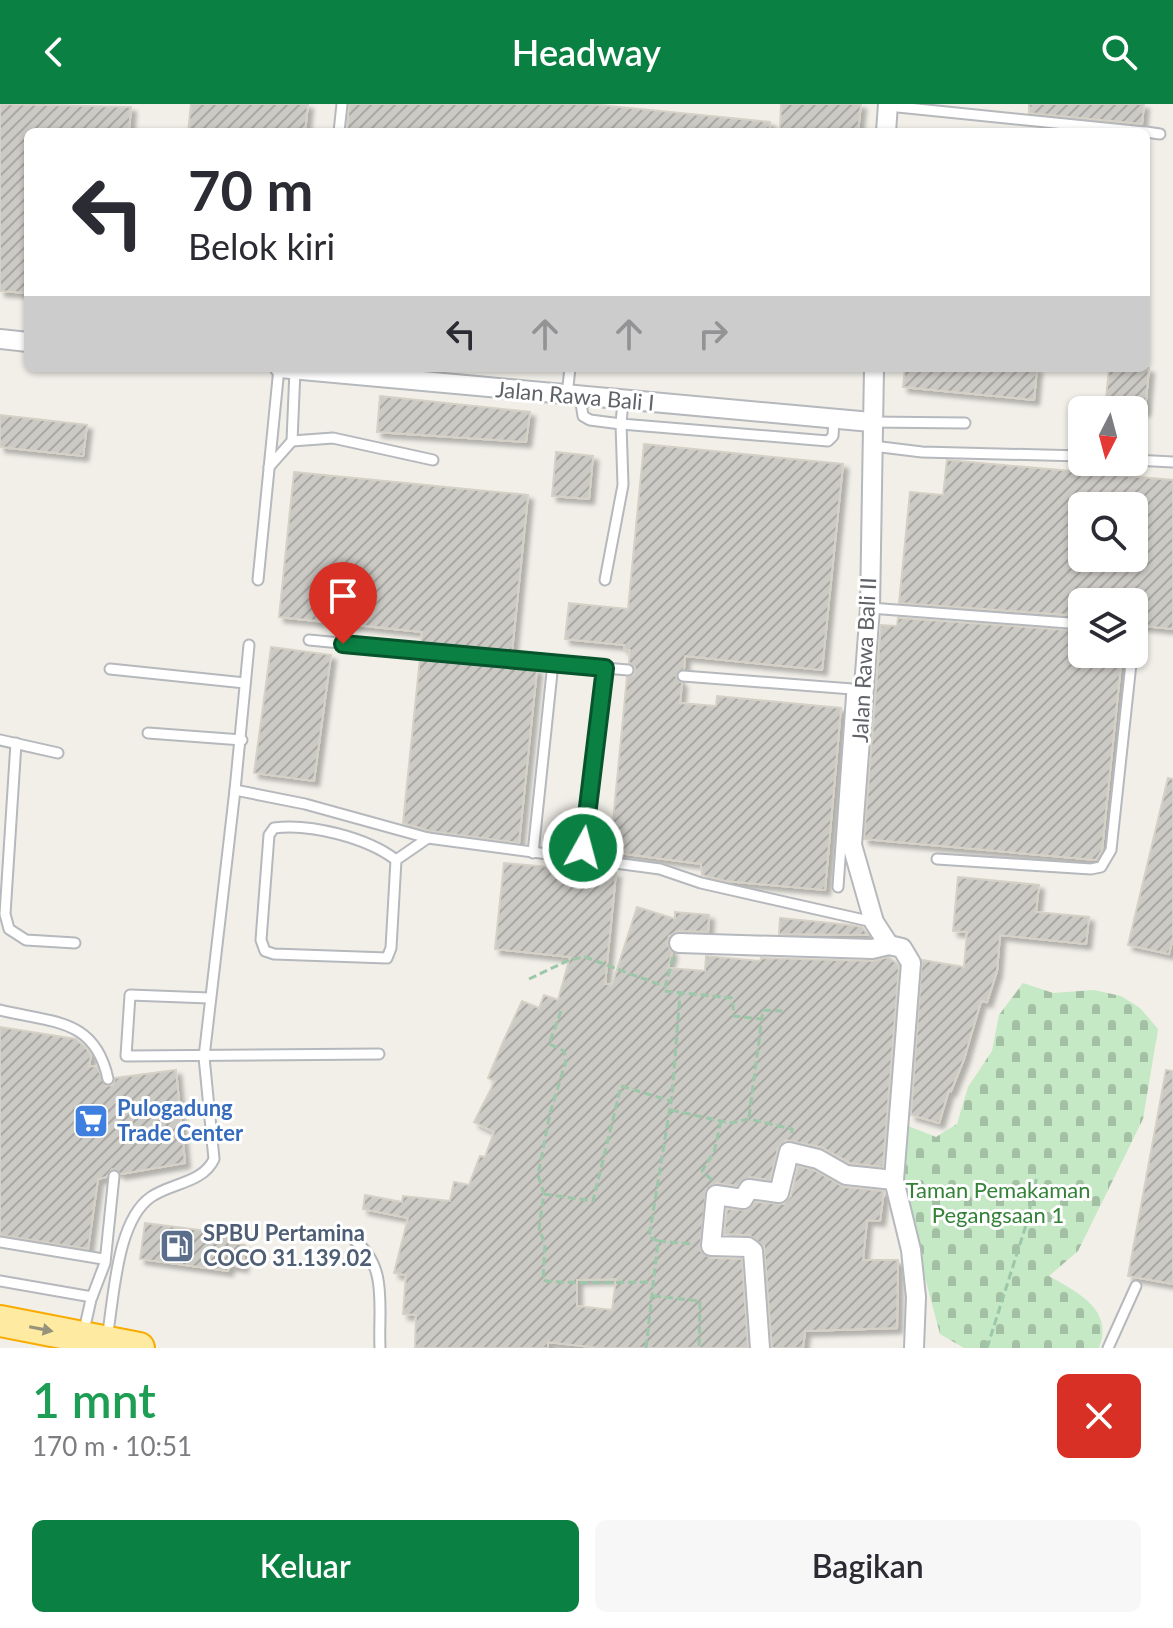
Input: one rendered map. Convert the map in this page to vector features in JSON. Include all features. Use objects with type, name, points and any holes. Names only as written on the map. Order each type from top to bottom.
[{"type":"highway","points":[[0,1321],[90,1342],[139,1348]]},
{"type":"street","points":[[886,128],[888,105]]},
{"type":"street","points":[[0,339],[24,342]]},
{"type":"street","name":"Jalan Rawa Bali I","points":[[352,372],[573,396],[871,422]]},
{"type":"street","name":"Jalan Rawa Bali II","points":[[874,372],[870,445],[870,608],[852,845],[874,922],[889,945],[902,948],[911,963],[894,1180]]},
{"type":"street","points":[[679,943],[860,949],[889,945]]},
{"type":"street","points":[[760,1348],[753,1251],[748,1247],[711,1246],[716,1195],[743,1199],[749,1189],[779,1193],[789,1152],[818,1159],[846,1175],[894,1180],[911,1250],[916,1297],[914,1348]]},
{"type":"lane","points":[[339,128],[342,104]]},
{"type":"lane","points":[[888,105],[1107,128]]},
{"type":"lane","points":[[1150,133],[1160,134]]},
{"type":"lane","points":[[285,372],[292,441]]},
{"type":"lane","points":[[258,580],[269,467],[285,372]]},
{"type":"lane","points":[[570,372],[573,396],[583,416],[621,424],[828,441],[833,436],[834,419]]},
{"type":"lane","points":[[605,580],[623,485],[623,400]]},
{"type":"lane","points":[[871,422],[965,423]]},
{"type":"lane","points":[[269,467],[292,441],[333,438],[433,460]]},
{"type":"lane","points":[[870,445],[922,452],[1068,456]]},
{"type":"lane","points":[[1148,461],[1173,462]]},
{"type":"lane","points":[[870,608],[1068,623]]},
{"type":"lane","points":[[309,640],[628,670]]},
{"type":"lane","points":[[90,1342],[126,1228],[135,1211],[150,1197],[200,1175],[209,1169],[214,1159],[204,1057],[242,740],[249,645]]},
{"type":"lane","points":[[533,853],[553,663]]},
{"type":"lane","points":[[582,856],[605,668]]},
{"type":"lane","points":[[937,859],[1091,869],[1106,861],[1111,850],[1130,668]]},
{"type":"lane","points":[[110,669],[245,683]]},
{"type":"lane","points":[[683,676],[852,689],[838,887]]},
{"type":"lane","points":[[148,733],[242,740]]},
{"type":"lane","points":[[0,740],[58,753]]},
{"type":"lane","points":[[16,743],[5,914],[9,929],[26,940],[75,943]]},
{"type":"lane","points":[[235,790],[305,804],[428,838],[533,853],[582,856],[660,869],[701,883],[874,922]]},
{"type":"lane","points":[[274,828],[313,830],[355,841],[377,847],[396,860],[391,948],[387,958],[274,954],[265,951],[261,940],[269,835],[274,828]]},
{"type":"lane","points":[[396,860],[428,838]]},
{"type":"lane","points":[[209,998],[130,995],[124,1050],[133,1058],[379,1054]]},
{"type":"lane","points":[[0,1010],[73,1028],[91,1038],[103,1055],[108,1079]]},
{"type":"lane","points":[[90,1342],[92,1297],[105,1263],[103,1259],[114,1176]]},
{"type":"lane","points":[[353,1239],[370,1252],[377,1267],[380,1348]]},
{"type":"lane","points":[[0,1242],[103,1259]]},
{"type":"lane","points":[[0,1281],[92,1297]]},
{"type":"lane","points":[[1108,1348],[1136,1286]]},
{"type":"path","points":[[679,943],[663,986],[664,991],[732,998],[734,1016],[761,1019]]},
{"type":"path","points":[[529,979],[569,960],[585,957],[663,986]]},
{"type":"path","points":[[680,994],[670,1110],[649,1237],[658,1241],[711,1246]]},
{"type":"path","points":[[749,1119],[764,1009],[782,1011]]},
{"type":"path","points":[[561,1011],[549,1044],[564,1051],[566,1061],[545,1136],[538,1175],[544,1194],[539,1229],[545,1244],[544,1282],[654,1282]]},
{"type":"path","points":[[544,1194],[593,1201],[621,1086],[671,1101]]},
{"type":"path","points":[[670,1110],[733,1123],[749,1119],[792,1129],[789,1152]]},
{"type":"path","points":[[716,1195],[716,1183],[702,1171],[714,1152],[721,1121]]},
{"type":"path","points":[[987,1348],[1026,1225],[1037,1176]]},
{"type":"path","points":[[646,1348],[658,1241]]},
{"type":"path","points":[[653,1296],[700,1301],[699,1348]]},
{"type":"green space","name":"Taman Pemakaman Pegangsaan 1","points":[[1023,983],[1053,993],[1094,990],[1121,996],[1140,1008],[1158,1029],[1143,1119],[1078,1251],[1049,1276],[1082,1296],[1097,1313],[1102,1323],[1099,1348],[964,1348],[940,1334],[908,1214],[901,1136],[908,1126],[936,1137],[957,1124],[968,1087],[992,1051],[999,1015]]},
{"type":"building","points":[[0,104],[131,107],[129,128],[24,128],[24,293],[0,291]]},
{"type":"building","points":[[191,104],[308,104],[305,128],[188,128]]},
{"type":"building","points":[[349,104],[590,104],[770,122],[769,128],[347,128]]},
{"type":"building","points":[[781,104],[861,104],[858,128],[780,128]]},
{"type":"building","points":[[1029,104],[1144,104],[1142,124],[1029,113]]},
{"type":"building","points":[[905,372],[1037,372],[1034,400],[903,387]]},
{"type":"building","points":[[1109,372],[1149,372],[1146,396],[1106,396]]},
{"type":"building","points":[[380,396],[530,412],[526,442],[377,432]]},
{"type":"building","points":[[0,415],[87,425],[83,456],[0,447]]},
{"type":"building","points":[[644,444],[843,464],[822,670],[685,656],[684,669],[676,676],[682,683],[680,703],[716,706],[717,696],[841,708],[825,890],[726,881],[702,875],[701,864],[610,852],[627,677],[634,675],[635,668],[629,663],[630,650],[624,650],[624,645],[565,639],[569,603],[628,609]]},
{"type":"building","points":[[556,452],[593,456],[589,499],[552,496]]},
{"type":"building","points":[[947,460],[1068,471],[1068,476],[1173,480],[1173,629],[1148,626],[1148,588],[1068,588],[1068,615],[899,603],[910,492],[943,495]]},
{"type":"building","points":[[294,472],[528,495],[512,652],[421,643],[422,632],[279,617]]},
{"type":"building","points":[[898,618],[1068,630],[1068,668],[1121,668],[1102,850],[1096,860],[864,839],[881,625],[897,626]]},
{"type":"building","points":[[271,647],[331,655],[314,781],[254,773]]},
{"type":"building","points":[[420,658],[537,669],[519,843],[430,831],[403,823]]},
{"type":"building","points":[[1168,778],[1173,779],[1173,937],[1169,954],[1128,945]]},
{"type":"building","points":[[504,863],[616,873],[605,984],[612,985],[637,907],[675,919],[675,912],[709,915],[708,932],[679,931],[669,936],[667,943],[672,953],[668,968],[705,971],[706,956],[760,961],[761,958],[872,961],[889,957],[899,966],[883,1167],[850,1163],[821,1147],[786,1140],[778,1148],[770,1180],[750,1177],[737,1186],[717,1183],[706,1189],[700,1250],[710,1258],[742,1259],[748,1348],[600,1348],[548,1342],[548,1348],[415,1348],[416,1315],[403,1314],[406,1275],[394,1273],[408,1218],[363,1209],[365,1195],[402,1202],[403,1196],[450,1201],[454,1182],[469,1185],[480,1156],[485,1157],[494,1132],[474,1122],[495,1081],[488,1078],[503,1042],[522,1001],[539,1008],[544,995],[558,1000],[570,957],[495,949]],"holes":[[[616,1279],[612,1310],[577,1306],[577,1280]]]},
{"type":"building","points":[[958,877],[1039,885],[1036,912],[1089,917],[1086,944],[1000,935],[997,971],[987,1002],[981,1001],[964,1059],[949,1090],[939,1123],[911,1115],[922,960],[964,967],[967,932],[953,931]]},
{"type":"building","points":[[780,918],[862,927],[868,935],[779,934]]},
{"type":"building","name":"Pulogadung Trade Center","points":[[0,1027],[76,1039],[91,1055],[89,1066],[97,1067],[106,1086],[113,1085],[115,1078],[176,1070],[185,1163],[121,1174],[112,1169],[106,1177],[98,1179],[88,1249],[0,1235]]},
{"type":"building","points":[[1166,1070],[1173,1071],[1173,1284],[1128,1276]]},
{"type":"building","points":[[798,1166],[814,1170],[844,1187],[884,1191],[880,1221],[867,1220],[863,1260],[898,1260],[897,1328],[805,1331],[803,1348],[772,1348],[764,1246],[749,1235],[724,1234],[727,1209],[747,1210],[755,1202],[784,1204],[791,1196]]},
{"type":"building","name":"SPBU Pertamina COCO 31.139.02","points":[[145,1223],[232,1234],[231,1243],[245,1245],[243,1267],[229,1265],[228,1271],[140,1259]]},
{"type":"place","name":"Pulogadung Trade Center","points":[[91,1121]]},
{"type":"place","name":"SPBU Pertamina COCO 31.139.02","points":[[177,1246]]},
{"type":"route","points":[[343,644],[605,668],[583,848]]}]
